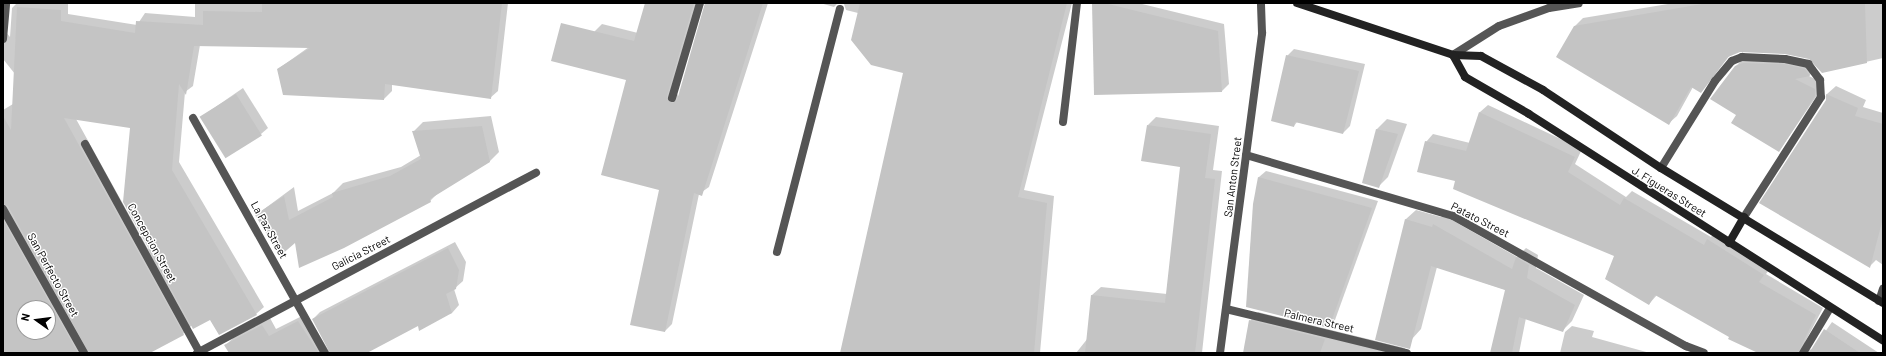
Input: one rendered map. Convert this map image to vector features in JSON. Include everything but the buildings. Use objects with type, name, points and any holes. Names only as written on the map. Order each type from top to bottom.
[{"type":"street","points":[[3,39],[6,3]]},
{"type":"street","points":[[672,98],[700,3]]},
{"type":"street","points":[[1063,122],[1077,3]]},
{"type":"street","name":"San Anton Street","points":[[1220,353],[1262,32],[1261,3]]},
{"type":"street","name":"J. Figueras Street","points":[[1297,3],[1453,55],[1481,56],[1543,90],[1660,168],[1744,217],[1881,302]]},
{"type":"street","points":[[1453,55],[1498,26],[1549,8],[1579,3]]},
{"type":"street","points":[[777,252],[840,9]]},
{"type":"street","name":"J. Figueras Street","points":[[1453,55],[1465,77],[1529,114],[1830,308],[1883,340]]},
{"type":"street","points":[[1660,168],[1715,81],[1732,61],[1742,57],[1784,59],[1808,64],[1820,80],[1821,97],[1729,242]]},
{"type":"street","name":"La Paz Street","points":[[193,118],[263,241],[293,300],[325,353]]},
{"type":"street","name":"Concepcion Street","points":[[85,144],[199,352]]},
{"type":"street","name":"Patato Street","points":[[1246,155],[1453,216],[1686,346]]},
{"type":"street","name":"Galicia Street","points":[[199,352],[293,300],[536,173]]},
{"type":"street","name":"San Perfecto Street","points":[[3,209],[84,353]]},
{"type":"street","points":[[1881,302],[1883,289]]},
{"type":"street","points":[[1803,353],[1830,308]]},
{"type":"street","name":"Palmera Street","points":[[1226,310],[1407,353]]},
{"type":"street","points":[[1680,353],[1686,346],[1704,353]]}]
